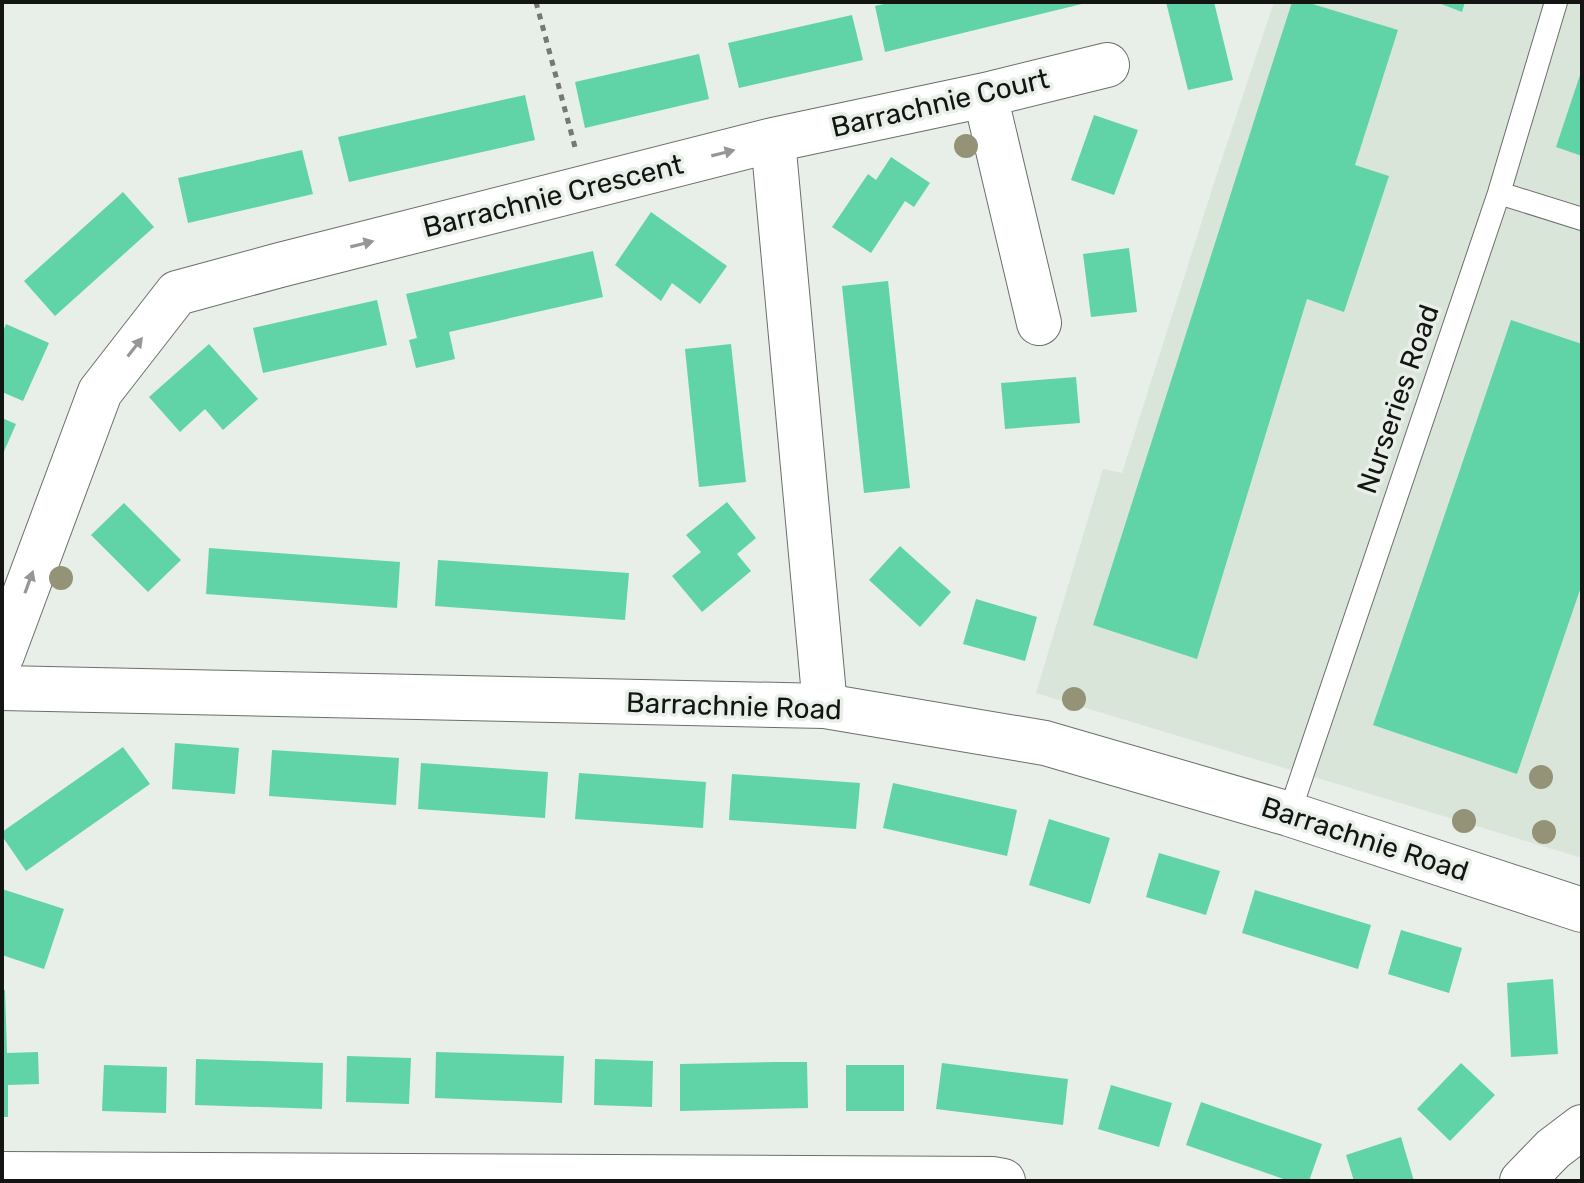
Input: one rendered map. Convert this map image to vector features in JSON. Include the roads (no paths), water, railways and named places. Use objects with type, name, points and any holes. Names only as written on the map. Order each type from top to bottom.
[{"type":"street","name":"Barrachnie Court","points":[[773,140],[985,95],[1107,65]]},
{"type":"street","points":[[985,95],[1039,323]]},
{"type":"street","points":[[773,140],[825,706]]},
{"type":"street","name":"Barrachnie Crescent","points":[[2,655],[100,392],[177,293],[773,140]]},
{"type":"street","name":"Barrachnie Road","points":[[2,688],[825,706],[1045,743],[1289,814],[1582,910]]},
{"type":"street","points":[[1522,1181],[1553,1149],[1582,1127]]},
{"type":"street","points":[[2,1174],[1003,1181]]},
{"type":"lane","name":"Nurseries Road","points":[[1289,814],[1499,193],[1556,2]]},
{"type":"lane","points":[[1499,193],[1582,219]]}]
